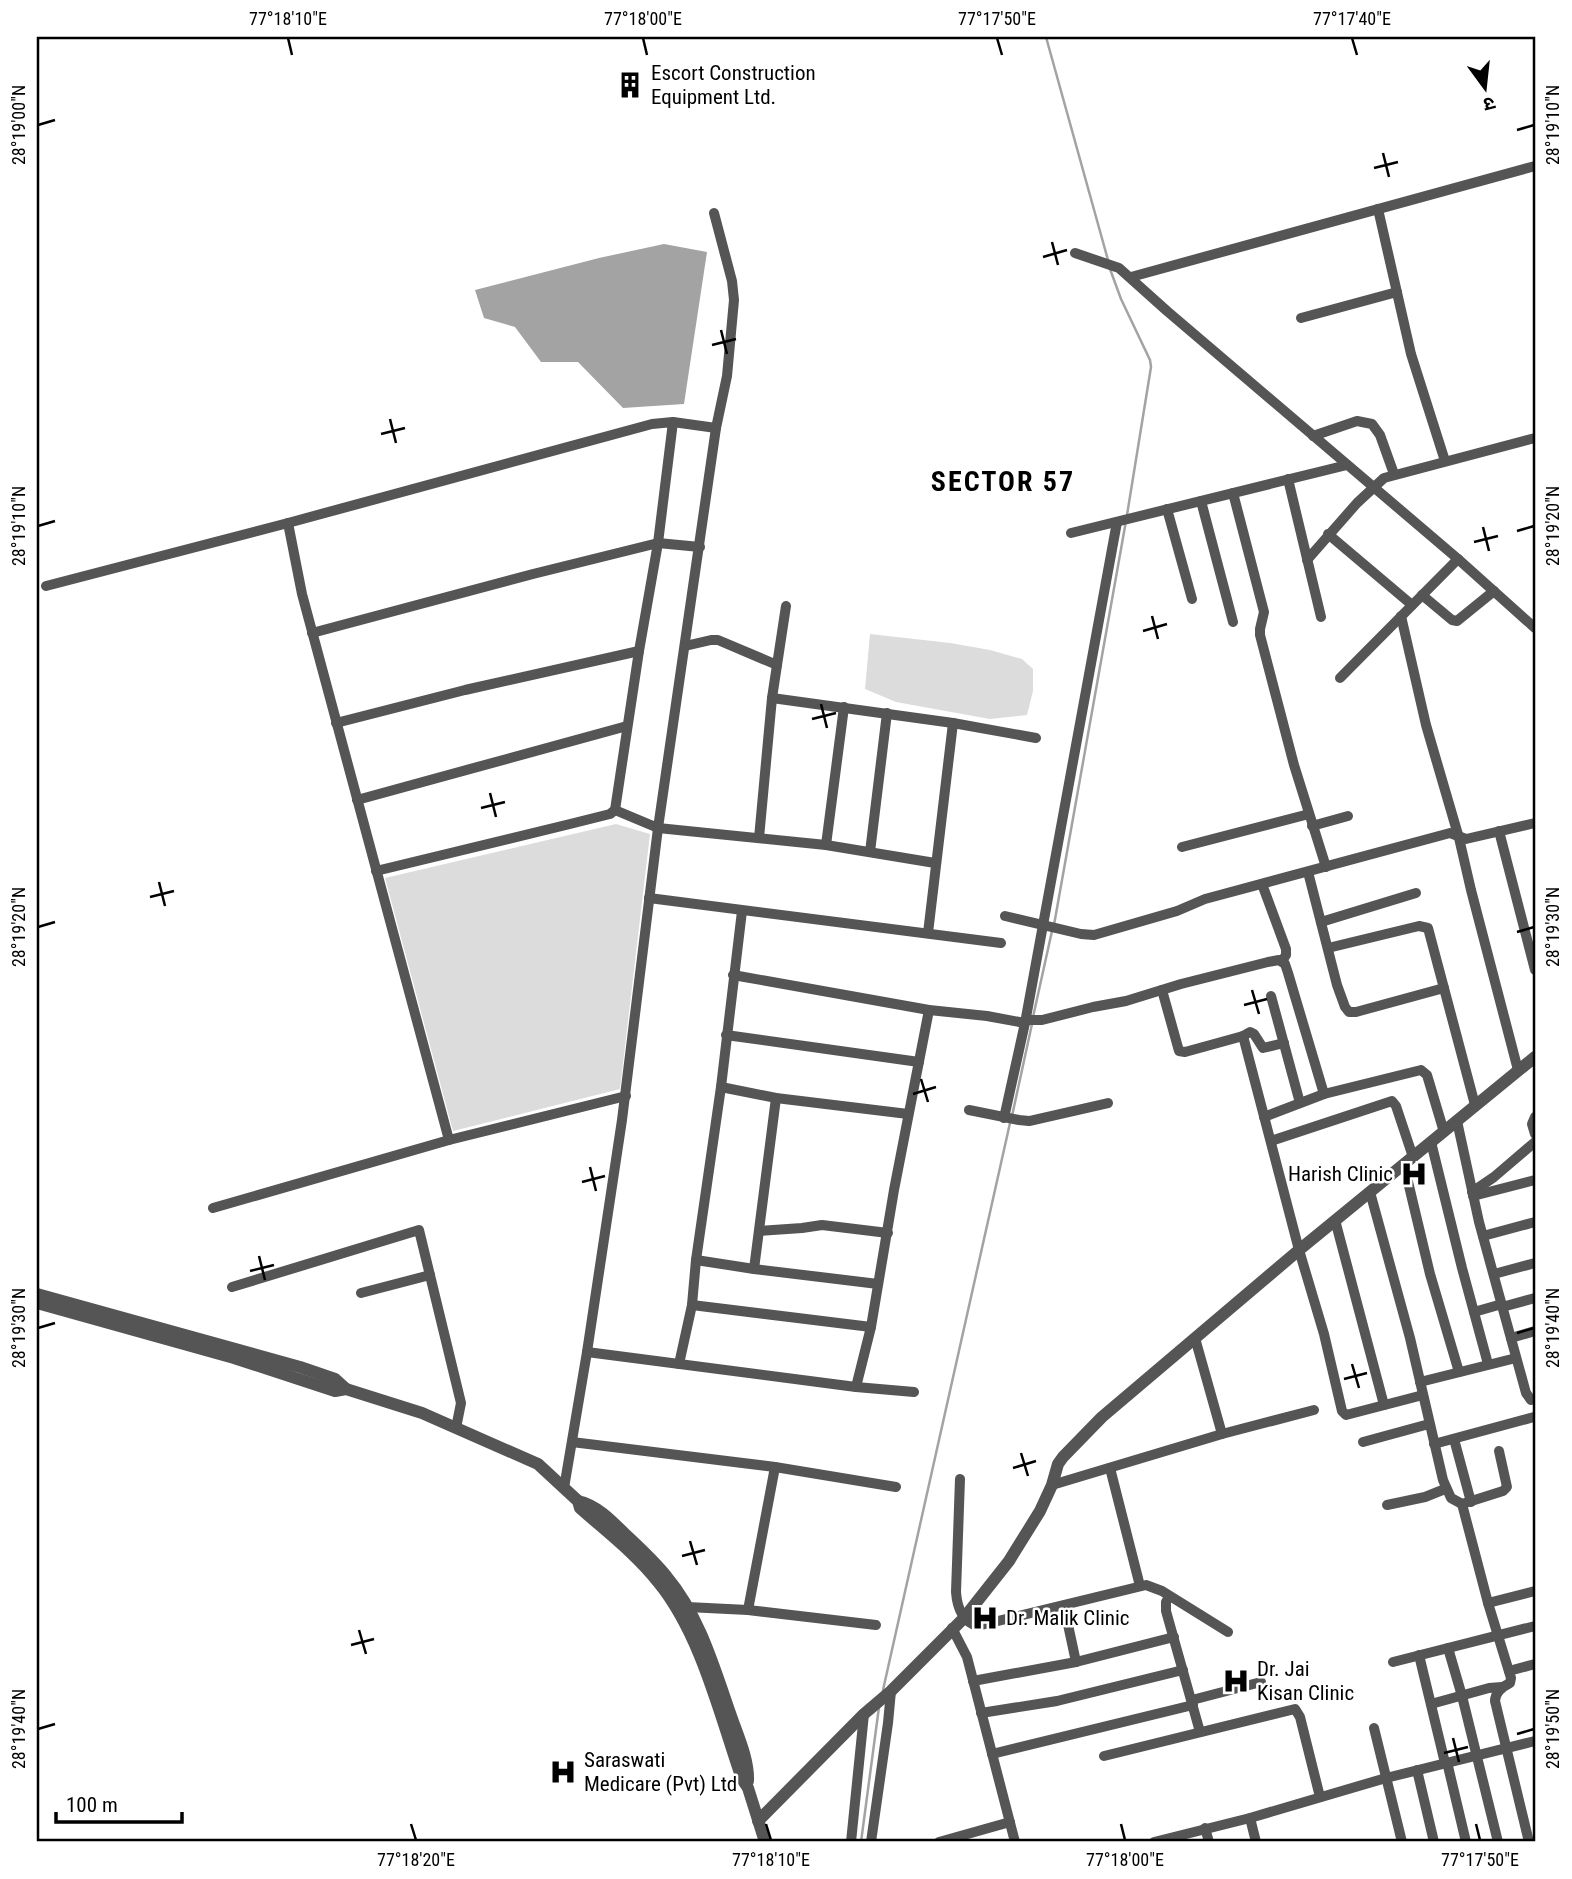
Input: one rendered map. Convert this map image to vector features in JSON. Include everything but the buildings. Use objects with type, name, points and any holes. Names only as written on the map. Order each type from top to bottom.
[{"type":"street","points":[[1131,277],[1535,166]]},
{"type":"street","points":[[1378,209],[1411,354],[1445,461]]},
{"type":"street","points":[[564,1489],[625,1096],[658,828],[716,428],[727,376],[734,300],[732,281],[714,213]]},
{"type":"street","points":[[1075,253],[1109,264],[1131,277],[1177,320],[1535,628]]},
{"type":"street","points":[[1301,318],[1397,292]]},
{"type":"street","points":[[1313,436],[1357,421],[1372,424],[1380,435],[1394,474]]},
{"type":"street","points":[[46,586],[652,424],[673,422],[716,428]]},
{"type":"street","points":[[376,871],[610,814],[615,810],[658,543],[673,422]]},
{"type":"street","points":[[1307,560],[1373,486],[1384,478],[1535,438]]},
{"type":"street","points":[[1071,533],[1347,465]]},
{"type":"street","points":[[1288,479],[1321,617]]},
{"type":"street","points":[[1233,493],[1264,612],[1260,635],[1312,826],[1326,867]]},
{"type":"street","points":[[1201,501],[1233,622]]},
{"type":"street","points":[[1167,509],[1192,599]]},
{"type":"street","points":[[1006,1118],[1050,926],[1124,521]]},
{"type":"street","points":[[288,523],[312,633],[449,1140]]},
{"type":"street","points":[[1328,534],[1412,606]]},
{"type":"street","points":[[312,633],[658,543],[700,547]]},
{"type":"street","points":[[1340,678],[1458,559]]},
{"type":"street","points":[[1422,595],[1455,621],[1462,619],[1494,591]]},
{"type":"street","points":[[758,838],[772,698],[786,606]]},
{"type":"street","points":[[1401,616],[1409,660],[1459,838],[1518,1070]]},
{"type":"street","points":[[685,646],[718,640],[777,665]]},
{"type":"street","points":[[336,723],[465,690],[639,651]]},
{"type":"street","points":[[772,698],[887,713],[1036,738]]},
{"type":"street","points":[[826,845],[844,708]]},
{"type":"street","points":[[870,852],[887,713]]},
{"type":"street","points":[[928,933],[953,723]]},
{"type":"street","points":[[357,800],[627,726]]},
{"type":"street","points":[[615,810],[658,828],[826,845],[935,863]]},
{"type":"street","points":[[1182,847],[1309,814]]},
{"type":"street","points":[[1312,826],[1348,816]]},
{"type":"street","points":[[1006,916],[1088,936],[1101,934],[1205,900],[1450,834],[1469,838],[1535,823]]},
{"type":"street","points":[[1499,831],[1535,970]]},
{"type":"street","points":[[1308,872],[1337,985],[1349,1012],[1444,988]]},
{"type":"street","points":[[1262,884],[1286,949],[1282,961]]},
{"type":"street","points":[[1321,922],[1416,893]]},
{"type":"street","points":[[649,898],[1001,943]]},
{"type":"street","points":[[679,1364],[692,1305],[742,911]]},
{"type":"street","points":[[1328,948],[1419,926],[1426,927],[1475,1105]]},
{"type":"street","points":[[733,975],[929,1010],[1029,1021],[1126,1002],[1268,962],[1282,961]]},
{"type":"street","points":[[1282,961],[1288,973],[1324,1094]]},
{"type":"street","points":[[1162,990],[1179,1051],[1185,1052],[1250,1032],[1263,1048],[1284,1044]]},
{"type":"street","points":[[1270,996],[1300,1103]]},
{"type":"street","points":[[856,1387],[871,1327],[929,1010]]},
{"type":"street","points":[[726,1035],[919,1062]]},
{"type":"street","points":[[1243,1036],[1324,1334],[1342,1411],[1346,1415],[1423,1395]]},
{"type":"street","points":[[758,1821],[964,1618],[1010,1561],[1040,1511],[1058,1464],[1069,1449],[1102,1417],[1299,1250],[1535,1057]]},
{"type":"street","points":[[1264,1117],[1324,1094],[1424,1070],[1444,1132]]},
{"type":"street","points":[[721,1087],[776,1098],[908,1114]]},
{"type":"street","points":[[213,1208],[449,1140],[625,1096]]},
{"type":"street","points":[[754,1269],[776,1098]]},
{"type":"street","points":[[1271,1141],[1392,1101],[1396,1106],[1430,1274],[1459,1371]]},
{"type":"street","points":[[969,1110],[1019,1121],[1042,1119],[1108,1103]]},
{"type":"street","points":[[1535,1117],[1532,1124],[1535,1134]]},
{"type":"street","points":[[1434,1444],[1535,1420],[1533,1399],[1526,1393],[1483,1236],[1457,1121]]},
{"type":"street","points":[[1432,1142],[1488,1364]]},
{"type":"street","points":[[1473,1194],[1535,1142]]},
{"type":"street","points":[[1473,1194],[1535,1180]]},
{"type":"street","points":[[1370,1192],[1405,1320],[1434,1444],[1451,1499],[1467,1503],[1503,1491],[1507,1487],[1500,1451]]},
{"type":"street","points":[[1335,1220],[1384,1405]]},
{"type":"street","points":[[1483,1236],[1535,1222]]},
{"type":"street","points":[[760,1231],[822,1224],[888,1233]]},
{"type":"street","points":[[232,1287],[419,1230],[461,1403],[456,1428]]},
{"type":"street","points":[[696,1260],[878,1284]]},
{"type":"street","points":[[1494,1274],[1535,1263]]},
{"type":"street","points":[[360,1293],[430,1275]]},
{"type":"street","points":[[37,1294],[300,1367],[335,1379],[346,1390]]},
{"type":"street","points":[[1474,1312],[1535,1298]]},
{"type":"street","points":[[37,1303],[225,1355],[335,1391],[346,1390],[422,1413],[538,1464],[578,1501],[594,1507],[667,1576],[687,1607],[717,1675],[749,1772],[748,1788]]},
{"type":"street","points":[[692,1305],[871,1327]]},
{"type":"street","points":[[1511,1338],[1535,1331]]},
{"type":"street","points":[[1195,1338],[1222,1434]]},
{"type":"street","points":[[587,1352],[856,1387],[915,1392]]},
{"type":"street","points":[[1420,1382],[1516,1358]]},
{"type":"street","points":[[1052,1485],[1222,1434],[1314,1410]]},
{"type":"street","points":[[1363,1442],[1429,1424]]},
{"type":"street","points":[[1454,1439],[1488,1603],[1511,1680],[1495,1698],[1505,1748],[1529,1842],[1535,1841]]},
{"type":"street","points":[[572,1442],[775,1467],[896,1487]]},
{"type":"street","points":[[748,1610],[775,1467]]},
{"type":"street","points":[[1110,1468],[1140,1586]]},
{"type":"street","points":[[960,1479],[957,1606],[970,1624],[977,1626],[1149,1585],[1227,1632]]},
{"type":"street","points":[[1387,1506],[1446,1489]]},
{"type":"street","points":[[578,1501],[580,1508],[637,1559],[659,1583],[680,1615],[698,1650],[765,1842]]},
{"type":"street","points":[[1488,1603],[1535,1591]]},
{"type":"street","points":[[1168,1597],[1166,1606],[1200,1732]]},
{"type":"street","points":[[1064,1606],[1076,1662]]},
{"type":"street","points":[[687,1607],[748,1610],[876,1625]]},
{"type":"street","points":[[1393,1662],[1535,1626]]},
{"type":"street","points":[[952,1628],[967,1657],[1015,1842]]},
{"type":"street","points":[[973,1681],[1076,1662],[1174,1637]]},
{"type":"street","points":[[1448,1648],[1498,1842]]},
{"type":"street","points":[[1419,1655],[1466,1842]]},
{"type":"street","points":[[1509,1671],[1535,1664]]},
{"type":"street","points":[[981,1713],[1057,1701],[1183,1670]]},
{"type":"street","points":[[992,1754],[1192,1703],[1261,1682]]},
{"type":"street","points":[[1431,1704],[1502,1687]]},
{"type":"street","points":[[851,1842],[864,1816],[888,1723],[887,1694]]},
{"type":"street","points":[[1104,1756],[1295,1709],[1300,1717],[1320,1797]]},
{"type":"street","points":[[868,1711],[864,1816],[871,1842]]},
{"type":"street","points":[[1374,1728],[1402,1842]]},
{"type":"street","points":[[1154,1842],[1250,1818],[1386,1778],[1535,1741]]},
{"type":"street","points":[[1417,1770],[1434,1842]]},
{"type":"street","points":[[1250,1818],[1256,1842]]},
{"type":"street","points":[[939,1842],[1010,1822]]},
{"type":"street","points":[[1205,1828],[1209,1842]]},
{"type":"shaded area","points":[[664,244],[707,252],[684,404],[623,408],[578,362],[541,362],[515,327],[484,318],[475,290]]},
{"type":"shaded area","points":[[870,634],[950,643],[1022,659],[1033,669],[1033,691],[1027,715],[990,719],[896,702],[865,689]]},
{"type":"shaded area","points":[[616,824],[650,834],[620,1089],[453,1131],[385,878]]},
{"type":"waterway","points":[[1046,37],[1108,260]]},
{"type":"waterway","points":[[1110,269],[1151,367],[1127,515]]},
{"type":"waterway","points":[[1054,925],[1126,521]]},
{"type":"waterway","points":[[1033,1017],[1052,931]]},
{"type":"waterway","points":[[1012,1116],[1032,1024]]},
{"type":"waterway","points":[[883,1690],[1010,1123]]},
{"type":"waterway","points":[[861,1842],[879,1707]]},
{"type":"place","name":"Escort Construction Equipment Ltd.","points":[[630,85]]},
{"type":"place","name":"Harish Clinic","points":[[1414,1174]]},
{"type":"place","name":"Dr. Malik Clinic","points":[[985,1618]]},
{"type":"place","name":"Dr. Jai Kisan Clinic","points":[[1236,1681]]},
{"type":"place","name":"Saraswati Medicare (Pvt) Ltd","points":[[563,1772]]},
{"type":"district","name":"SECTOR 57","points":[[1003,481]]}]
